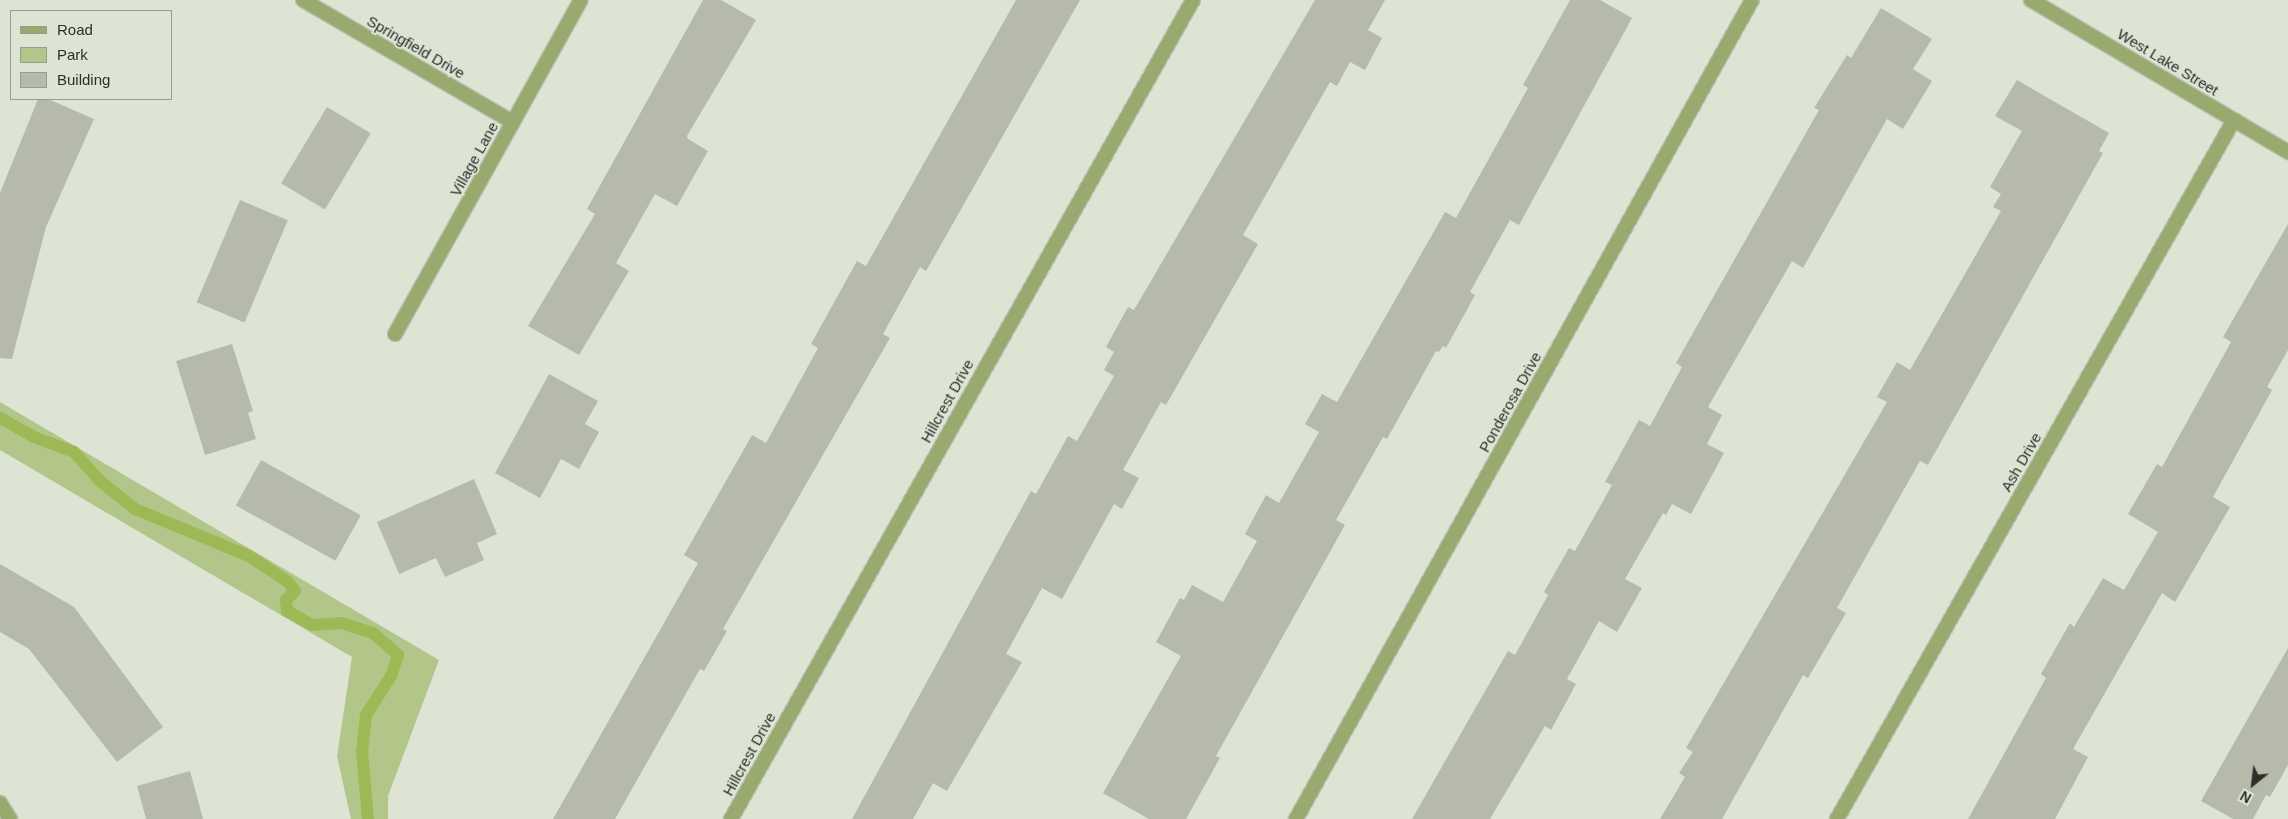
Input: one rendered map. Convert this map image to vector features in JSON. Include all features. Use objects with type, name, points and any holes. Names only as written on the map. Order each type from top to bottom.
[{"type":"street","name":"Springfield Drive","points":[[303,0],[513,122]]},
{"type":"street","name":"Village Lane","points":[[395,334],[581,0]]},
{"type":"street","name":"Hillcrest Drive","points":[[732,819],[1193,0]]},
{"type":"street","name":"Ponderosa Drive","points":[[1296,819],[1752,0]]},
{"type":"street","name":"West Lake Street","points":[[2031,0],[2288,152]]},
{"type":"street","name":"Ash Drive","points":[[1837,819],[2234,120]]},
{"type":"street","points":[[0,803],[10,819]]},
{"type":"green space","points":[[0,402],[439,660],[388,796],[388,819],[351,819],[337,756],[352,657],[0,450]]},
{"type":"building","points":[[703,0],[721,0],[756,20],[687,136],[688,139],[708,151],[677,206],[655,194],[616,263],[629,271],[579,355],[528,326],[595,214],[587,209]]},
{"type":"building","points":[[1016,0],[1080,0],[926,271],[920,267],[883,334],[890,338],[723,629],[727,631],[704,671],[700,669],[615,819],[553,819],[698,563],[684,555],[752,435],[766,443],[818,348],[811,344],[857,261],[866,266]]},
{"type":"building","points":[[1315,0],[1385,0],[1368,30],[1382,38],[1365,70],[1350,62],[1337,86],[1330,82],[1243,235],[1258,244],[1166,405],[1161,402],[1123,470],[1139,478],[1122,509],[1114,504],[1062,599],[1042,588],[1006,654],[1022,662],[947,791],[933,783],[913,819],[852,819],[1031,491],[1036,494],[1068,436],[1077,441],[1114,376],[1104,370],[1114,352],[1106,347],[1128,307],[1134,310]]},
{"type":"building","points":[[1570,0],[1600,0],[1632,18],[1519,225],[1510,220],[1470,292],[1475,295],[1446,348],[1443,346],[1439,352],[1436,351],[1387,439],[1383,437],[1336,520],[1345,525],[1216,756],[1220,758],[1186,819],[1149,819],[1103,793],[1181,656],[1156,642],[1180,598],[1184,600],[1192,585],[1223,602],[1257,541],[1245,534],[1266,495],[1279,503],[1319,432],[1305,424],[1322,394],[1337,402],[1445,212],[1456,218],[1528,88],[1523,85]]},
{"type":"building","points":[[1881,8],[1932,39],[1913,69],[1932,81],[1903,129],[1887,119],[1803,268],[1792,261],[1708,407],[1722,415],[1707,444],[1724,453],[1691,514],[1672,504],[1666,515],[1663,513],[1625,579],[1642,588],[1617,632],[1599,621],[1567,679],[1576,684],[1551,730],[1545,726],[1490,819],[1412,819],[1508,651],[1515,655],[1548,595],[1544,592],[1569,548],[1575,551],[1612,485],[1605,482],[1639,420],[1650,426],[1682,367],[1676,363],[1819,110],[1814,108],[1847,55],[1851,58]]},
{"type":"building","points":[[2017,80],[2109,133],[2099,151],[2103,153],[1928,465],[1920,461],[1837,608],[1846,613],[1808,678],[1803,675],[1722,819],[1660,819],[1685,777],[1679,773],[1693,752],[1686,748],[1887,402],[1877,397],[1897,362],[1910,370],[2001,211],[1993,207],[2001,194],[1990,187],[2022,131],[1995,116]]},
{"type":"building","points":[[38,100],[50,100],[94,119],[46,227],[12,359],[0,358],[0,193]]},
{"type":"building","points":[[327,107],[371,133],[325,210],[281,183]]},
{"type":"building","points":[[240,200],[288,220],[244,322],[197,302]]},
{"type":"building","points":[[2288,224],[2288,350],[2267,387],[2272,390],[2213,497],[2230,507],[2175,602],[2162,593],[2073,749],[2088,757],[2055,819],[1968,819],[2046,678],[2041,674],[2070,623],[2074,627],[2103,578],[2124,590],[2158,532],[2128,514],[2157,464],[2162,467],[2231,342],[2223,337]]},
{"type":"building","points":[[232,344],[253,411],[248,413],[256,439],[205,455],[176,361]]},
{"type":"building","points":[[549,374],[598,401],[585,424],[599,432],[579,469],[561,459],[540,498],[495,473]]},
{"type":"building","points":[[261,460],[361,515],[335,561],[236,505]]},
{"type":"building","points":[[474,479],[497,534],[477,543],[484,560],[445,577],[436,558],[399,574],[377,522]]},
{"type":"building","points":[[0,564],[74,607],[163,727],[117,762],[29,649],[0,632]]},
{"type":"building","points":[[2288,648],[2288,765],[2270,797],[2266,795],[2253,819],[2233,819],[2201,801]]},
{"type":"building","points":[[190,771],[203,819],[146,819],[137,786]]},
{"type":"waterway","points":[[0,418],[34,437],[74,452],[100,481],[135,509],[249,556],[288,582],[295,591],[286,600],[287,611],[312,625],[342,623],[373,633],[398,655],[391,676],[366,715],[362,751],[368,819]]}]
